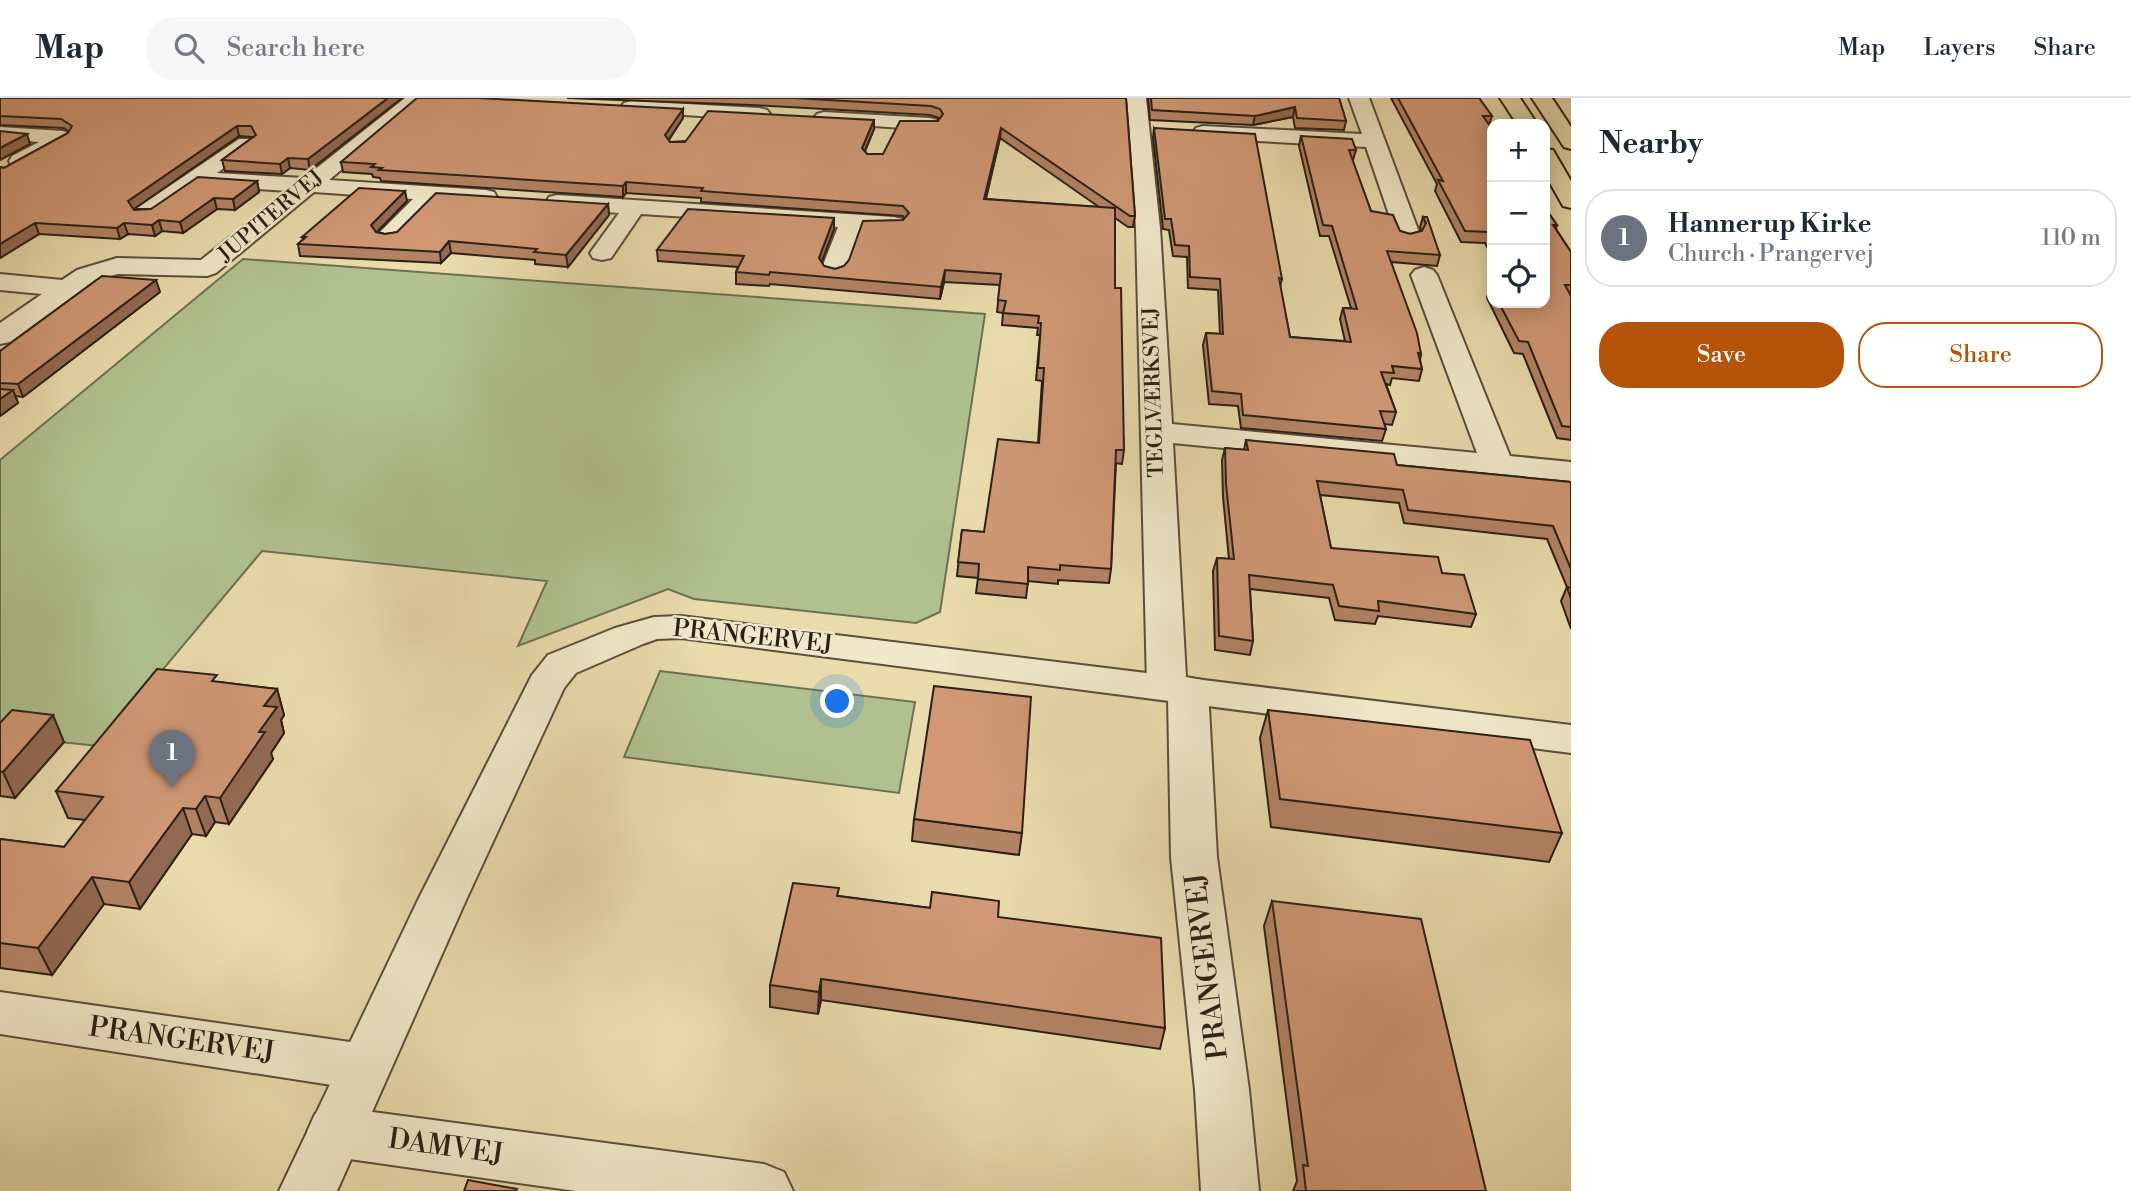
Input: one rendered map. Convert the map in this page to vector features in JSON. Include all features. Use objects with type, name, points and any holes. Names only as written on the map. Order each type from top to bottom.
[{"type":"main road","points":[[1510,98],[1524,119]]},
{"type":"main road","points":[[1542,98],[1571,143]]},
{"type":"main road","points":[[1550,164],[1571,201]]},
{"type":"street","name":"JUPITERVEJ","points":[[0,336],[86,275],[117,266],[207,268],[417,98]]},
{"type":"street","points":[[1359,98],[1408,235]]},
{"type":"street","points":[[606,106],[783,116]]},
{"type":"street","points":[[686,134],[702,111]]},
{"type":"street","points":[[810,117],[930,124]]},
{"type":"street","name":"TEGLVÆRKSVEJ","points":[[1144,118],[1155,432],[1178,688]]},
{"type":"street","points":[[880,145],[890,121]]},
{"type":"street","points":[[1182,131],[1376,141]]},
{"type":"street","points":[[0,133],[63,137],[6,169]]},
{"type":"street","points":[[145,213],[246,143]]},
{"type":"street","points":[[195,178],[506,198]]},
{"type":"street","points":[[388,236],[432,193]]},
{"type":"street","points":[[530,200],[894,224]]},
{"type":"street","points":[[603,253],[635,207]]},
{"type":"street","points":[[834,270],[852,222]]},
{"type":"street","points":[[1424,275],[1497,465]]},
{"type":"street","points":[[0,282],[65,288]]},
{"type":"street","points":[[1155,432],[1571,472]]},
{"type":"street","name":"PRANGERVEJ","points":[[308,1191],[546,684],[562,664],[629,636],[654,628],[681,627],[1571,739]]},
{"type":"street","name":"PRANGERVEJ","points":[[1178,688],[1230,1191]]},
{"type":"street","name":"PRANGERVEJ","points":[[0,1013],[364,1067]]},
{"type":"street","name":"DAMVEJ","points":[[335,1132],[764,1191]]},
{"type":"green space","points":[[243,259],[985,314],[940,612],[916,623],[694,599],[668,589],[518,646],[547,581],[262,551],[99,746],[0,736],[0,460]]},
{"type":"green space","points":[[660,671],[915,702],[899,793],[624,757]]},
{"type":"building","points":[[0,98],[388,98],[308,159],[288,158],[280,164],[222,160],[256,135],[251,126],[237,126],[128,201],[134,210],[151,209],[198,177],[257,181],[233,199],[214,198],[180,222],[159,220],[152,225],[124,223],[117,228],[35,223],[0,244],[0,167],[4,168],[68,133],[72,126],[61,119],[0,116]]},
{"type":"building","points":[[417,98],[478,98],[683,109],[665,135],[670,142],[685,142],[708,111],[874,120],[862,148],[867,154],[883,154],[900,121],[938,121],[943,114],[940,109],[931,106],[794,98],[1126,98],[1135,216],[1130,216],[1001,128],[984,199],[1115,208],[1115,288],[1121,288],[1124,450],[1116,450],[1111,569],[1060,565],[1060,570],[1028,567],[1028,584],[978,579],[979,564],[958,562],[962,530],[984,532],[998,439],[1039,443],[1044,368],[1038,368],[1041,323],[1038,323],[1039,316],[1003,313],[1006,301],[998,300],[1001,274],[945,270],[941,287],[770,272],[769,275],[736,272],[744,256],[657,250],[688,209],[834,218],[819,258],[824,266],[835,269],[844,266],[849,260],[863,221],[903,220],[909,213],[903,206],[701,191],[703,188],[626,182],[623,186],[379,170],[382,168],[371,167],[375,164],[341,162]]},
{"type":"building","points":[[1151,98],[1339,98],[1346,121],[1297,118],[1295,107],[1255,116],[1152,110]]},
{"type":"building","points":[[1398,98],[1479,98],[1492,116],[1483,116],[1487,122],[1487,232],[1465,231],[1438,180],[1443,181]]},
{"type":"building","points":[[1154,128],[1255,134],[1290,337],[1351,342],[1343,308],[1357,309],[1332,226],[1323,225],[1301,136],[1352,139],[1356,150],[1349,150],[1371,211],[1393,215],[1400,231],[1410,234],[1422,231],[1426,223],[1423,217],[1427,217],[1440,255],[1387,251],[1417,333],[1422,369],[1392,366],[1394,373],[1381,372],[1396,412],[1380,411],[1386,429],[1243,415],[1241,394],[1212,391],[1206,333],[1223,334],[1220,279],[1190,277],[1189,246],[1175,245],[1171,219],[1165,219]]},
{"type":"building","points":[[0,131],[27,134],[0,148]]},
{"type":"building","points":[[359,188],[405,191],[371,225],[376,232],[385,234],[397,232],[436,193],[608,204],[566,255],[534,252],[537,249],[449,241],[440,252],[298,244],[306,237],[302,237]]},
{"type":"building","points":[[1550,215],[1557,225],[1553,225],[1571,252],[1571,285],[1565,285],[1571,296],[1571,427],[1562,426],[1528,342],[1519,341],[1502,308],[1550,308]]},
{"type":"building","points":[[102,276],[156,280],[18,384],[0,383],[0,351]]},
{"type":"building","points":[[0,389],[13,390],[0,399]]},
{"type":"building","points":[[1246,440],[1394,454],[1397,465],[1571,482],[1571,569],[1553,526],[1408,510],[1403,490],[1317,481],[1331,548],[1438,557],[1442,573],[1464,575],[1476,614],[1378,601],[1379,611],[1339,606],[1333,585],[1249,575],[1253,641],[1219,636],[1217,558],[1234,559],[1225,448],[1248,450]]},
{"type":"building","points":[[157,669],[217,675],[212,681],[277,689],[264,706],[277,707],[259,732],[265,732],[220,798],[205,796],[196,809],[183,808],[129,882],[92,877],[38,948],[0,943],[0,839],[64,847],[103,797],[56,791]]},
{"type":"building","points":[[934,686],[1031,697],[1022,833],[914,819]]},
{"type":"building","points":[[12,710],[53,715],[3,772],[0,771],[0,723]]},
{"type":"building","points":[[1268,710],[1530,740],[1562,833],[1280,799]]},
{"type":"building","points":[[793,883],[839,888],[837,896],[930,908],[932,892],[999,901],[998,917],[1161,938],[1165,1028],[821,979],[819,992],[770,985]]},
{"type":"building","points":[[1272,901],[1421,919],[1486,1191],[1306,1191],[1303,1165],[1308,1166]]},
{"type":"building","points":[[468,1180],[517,1189],[464,1191]]},
{"type":"place","name":"Hannerup Kirke","points":[[172,788]]}]
